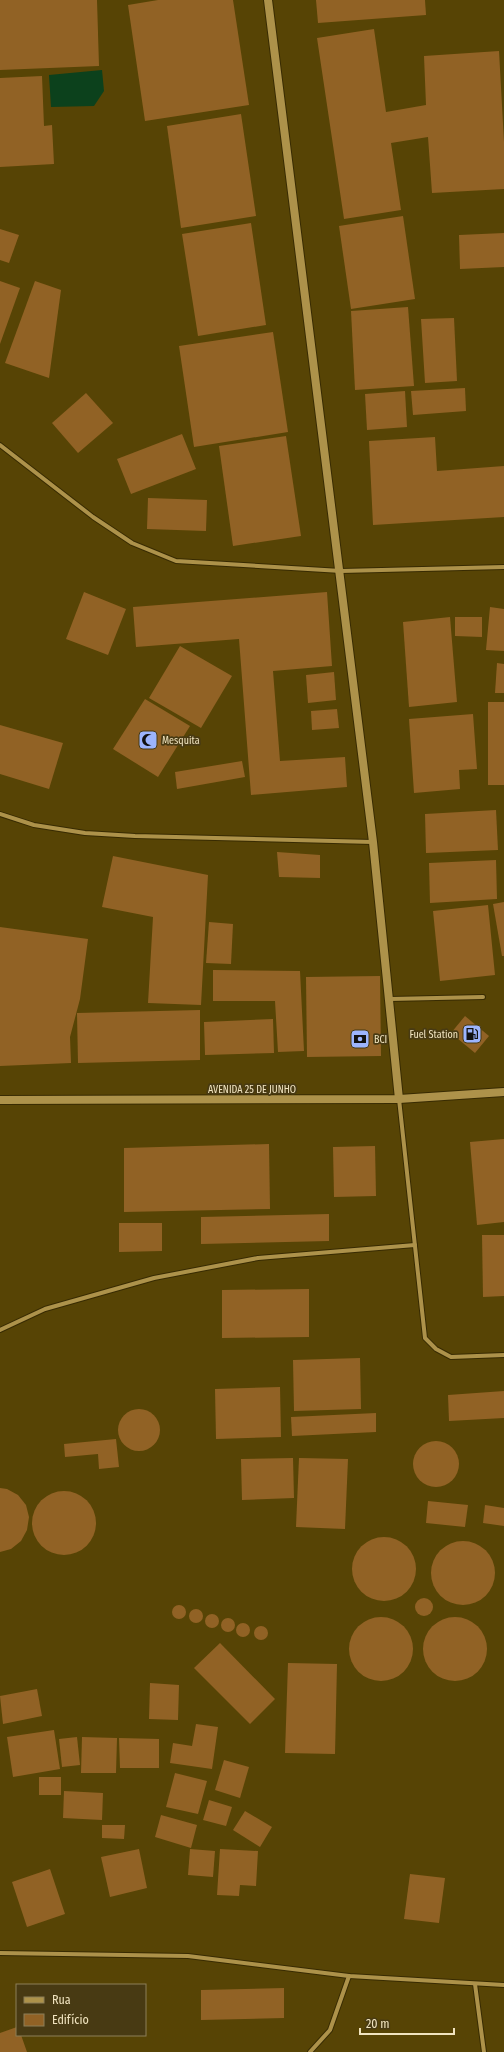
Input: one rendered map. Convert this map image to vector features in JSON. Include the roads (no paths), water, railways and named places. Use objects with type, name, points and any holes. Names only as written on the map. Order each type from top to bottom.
[{"type":"street","points":[[268,0],[341,571],[373,842],[390,999],[398,1099],[425,1338],[436,1349],[451,1357],[504,1354]]},
{"type":"street","points":[[0,445],[93,518],[132,544],[176,561],[341,571],[504,567]]},
{"type":"street","points":[[0,814],[34,825],[85,833],[373,842]]},
{"type":"street","points":[[390,999],[483,997]]},
{"type":"street","name":"AVENIDA 25 DE JUNHO","points":[[0,1100],[398,1099],[504,1092]]},
{"type":"street","points":[[0,1330],[45,1309],[154,1278],[258,1258],[415,1245]]},
{"type":"street","points":[[0,1953],[188,1956],[349,1976],[504,1985]]},
{"type":"street","points":[[310,2052],[330,2030],[349,1976]]},
{"type":"street","points":[[475,1984],[484,2052]]},
{"type":"place","name":"Mesquita","points":[[148,740]]},
{"type":"place","name":"Fuel Station","points":[[472,1034]]},
{"type":"place","name":"BCI","points":[[360,1039]]}]
